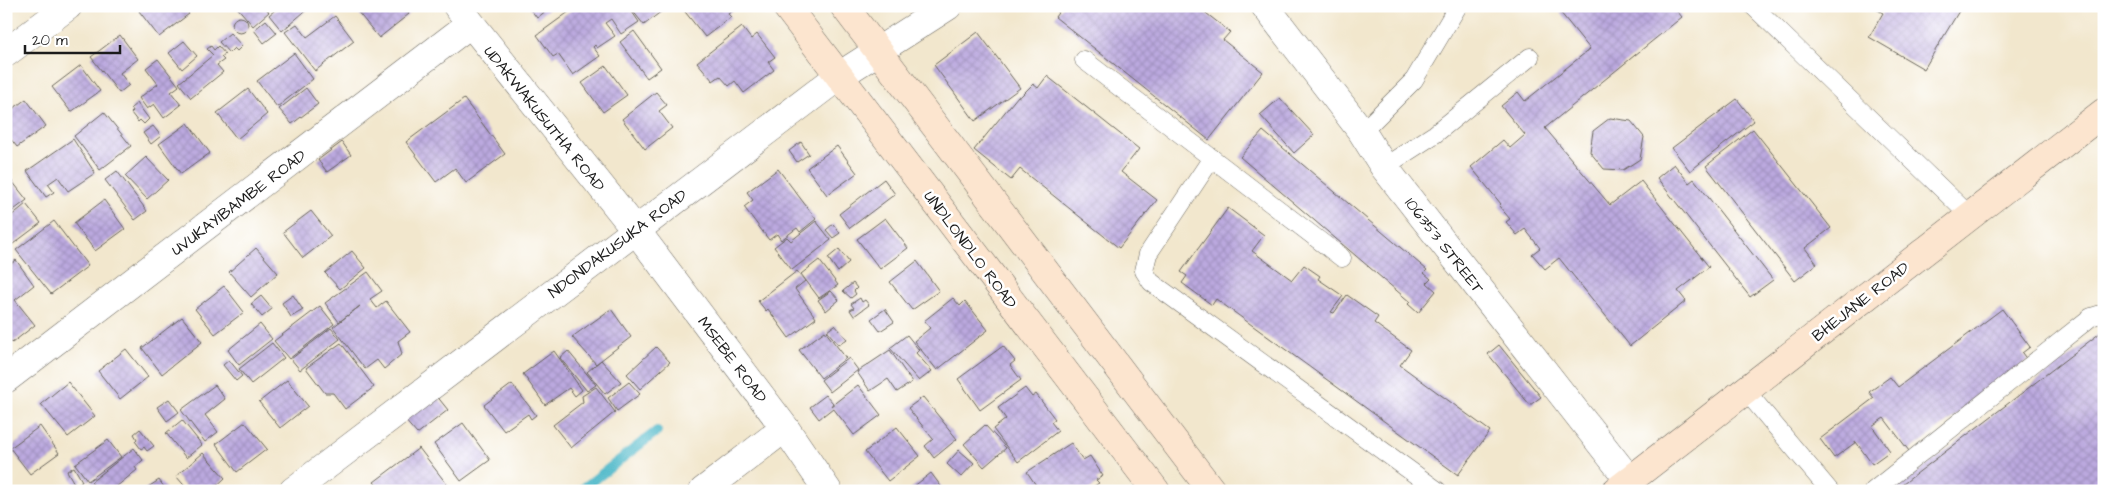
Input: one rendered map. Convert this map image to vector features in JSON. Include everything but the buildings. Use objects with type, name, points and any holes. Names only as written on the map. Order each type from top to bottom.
[{"type":"main road","name":"UNDLONDLO ROAD","points":[[786,6],[1156,491]]},
{"type":"main road","points":[[844,6],[1212,491]]},
{"type":"main road","name":"BHEJANE ROAD","points":[[1620,488],[2104,112]]},
{"type":"street","points":[[6,53],[68,6]]},
{"type":"street","name":"NDONDAKUSUKA ROAD","points":[[293,491],[635,229],[839,76],[948,6]]},
{"type":"street","name":"106353 STREET","points":[[1265,6],[1362,132],[1384,167],[1620,488]]},
{"type":"street","name":"UDAKWAKUSUTHA ROAD","points":[[464,15],[635,229]]},
{"type":"street","name":"UVUKAYIBAMBE ROAD","points":[[6,379],[464,15]]},
{"type":"street","name":"MSEBE ROAD","points":[[635,229],[785,428],[828,491]]},
{"type":"street","points":[[702,491],[785,428]]},
{"type":"lane","points":[[1362,132],[1414,80],[1458,6]]},
{"type":"lane","points":[[1753,6],[1970,216]]},
{"type":"lane","points":[[1384,167],[1435,134],[1530,57]]},
{"type":"lane","points":[[1084,60],[1342,258]]},
{"type":"lane","points":[[1212,158],[1148,254],[1144,271],[1151,282],[1438,491]]},
{"type":"lane","points":[[1873,491],[2091,317],[2104,313]]},
{"type":"lane","points":[[1745,390],[1830,491]]},
{"type":"waterway","points":[[580,491],[657,431]]}]
